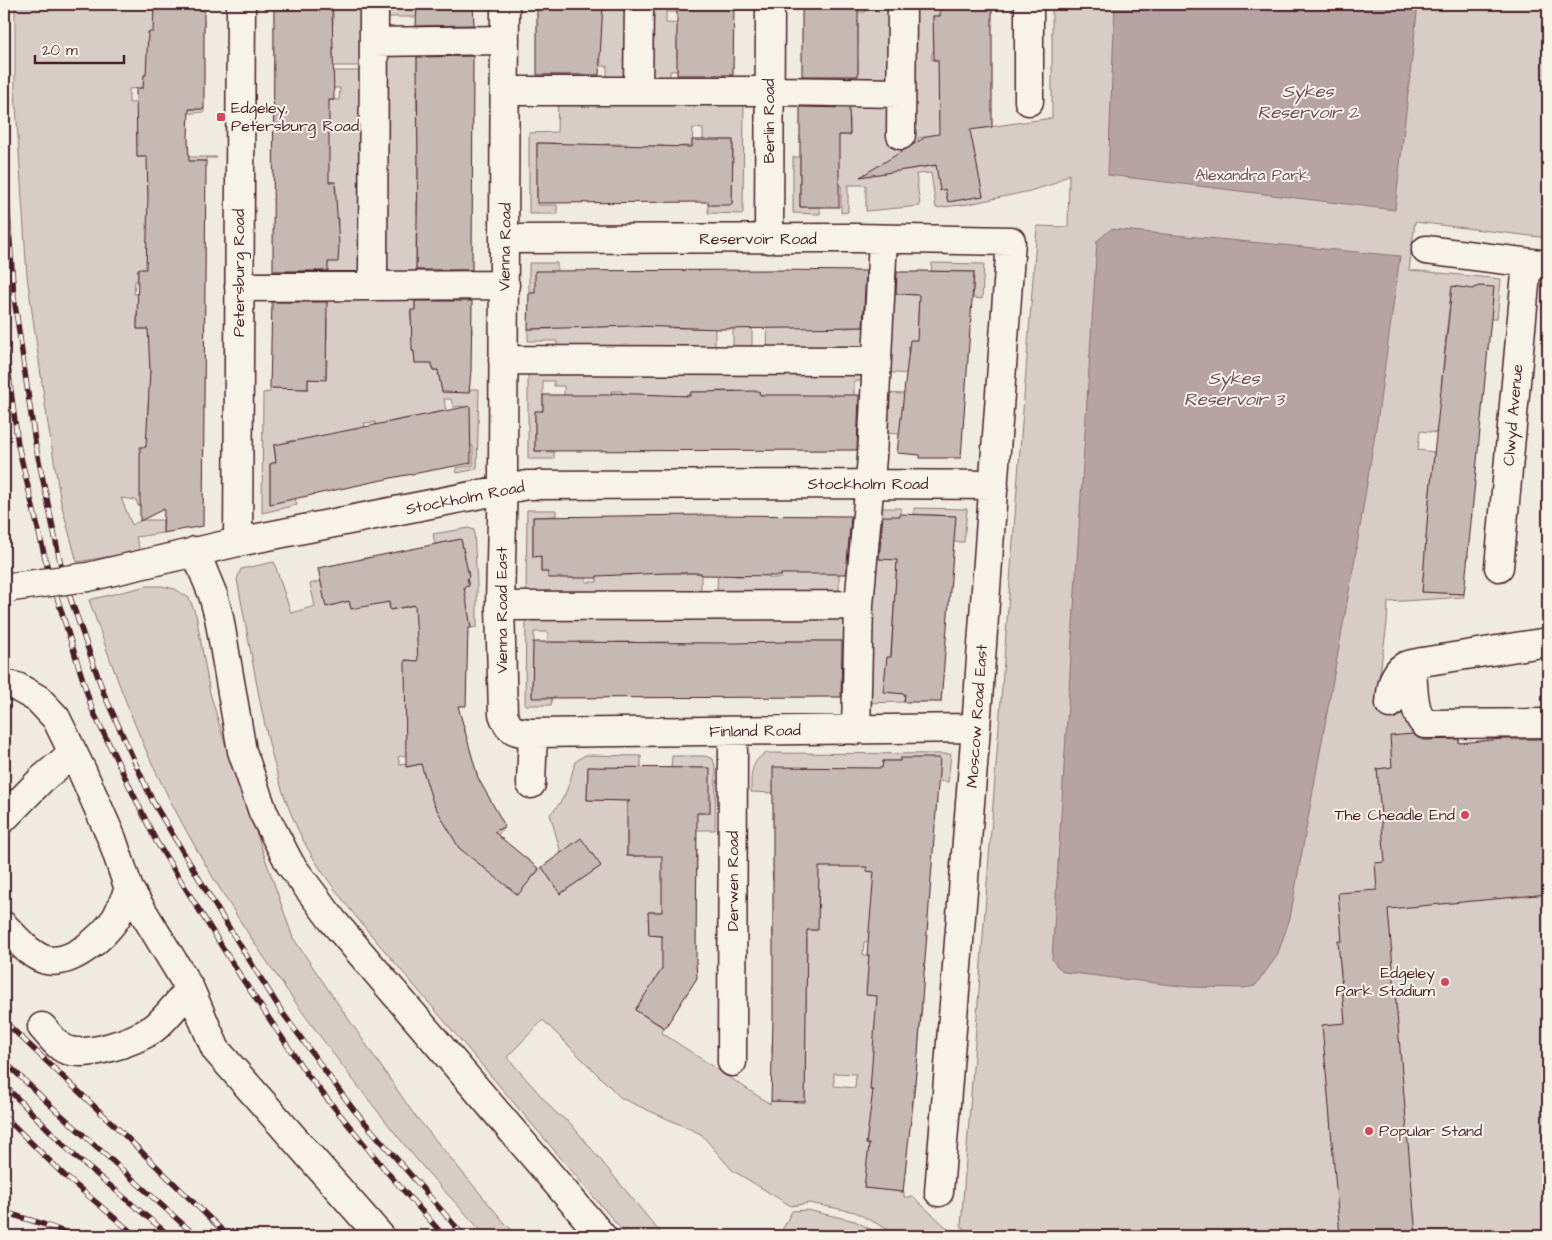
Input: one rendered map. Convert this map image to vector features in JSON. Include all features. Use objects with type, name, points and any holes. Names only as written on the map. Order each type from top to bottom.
[{"type":"street","name":"Petersburg Road","points":[[238,542],[241,4]]},
{"type":"street","points":[[373,286],[374,4]]},
{"type":"street","name":"Vienna Road","points":[[503,490],[505,4]]},
{"type":"street","points":[[638,4],[638,90]]},
{"type":"street","name":"Berlin Road","points":[[769,239],[770,4]]},
{"type":"street","points":[[901,135],[902,4]]},
{"type":"street","points":[[1029,4],[1029,101]]},
{"type":"street","points":[[374,42],[505,40]]},
{"type":"street","points":[[506,91],[901,92]]},
{"type":"street","name":"Reservoir Road","points":[[505,239],[1011,241]]},
{"type":"street","points":[[856,730],[859,605],[872,457],[883,239]]},
{"type":"street","name":"Moscow Road East","points":[[939,1192],[976,728],[1011,241]]},
{"type":"street","points":[[1426,250],[1538,264]]},
{"type":"street","name":"Clwyd Avenue","points":[[1498,568],[1538,264]]},
{"type":"street","points":[[239,287],[504,285]]},
{"type":"street","points":[[503,360],[876,361]]},
{"type":"street","name":"Stockholm Road","points":[[8,588],[88,577],[195,551],[527,485],[994,485]]},
{"type":"street","name":"Vienna Road East","points":[[503,490],[500,606],[502,714],[522,731]]},
{"type":"street","points":[[195,551],[213,596],[219,617],[242,751],[263,812],[290,864],[333,921],[602,1236]]},
{"type":"street","points":[[500,606],[859,605]]},
{"type":"street","points":[[1390,704],[1391,690],[1396,675],[1405,666],[1548,642]]},
{"type":"street","points":[[1412,664],[1416,708],[1420,720],[1425,724],[1548,723]]},
{"type":"street","points":[[4,684],[17,687],[38,699],[56,718],[112,839],[129,889],[190,989],[216,1050],[380,1236]]},
{"type":"street","name":"Finland Road","points":[[522,731],[976,728]]},
{"type":"street","points":[[522,731],[531,784]]},
{"type":"street","name":"Derwen Road","points":[[732,1062],[725,1030],[733,731]]},
{"type":"street","points":[[4,818],[41,780],[73,753]]},
{"type":"street","points":[[4,926],[30,951],[46,960],[63,961],[89,947],[116,917],[129,889]]},
{"type":"street","points":[[42,1027],[64,1048],[69,1050],[93,1051],[120,1045],[154,1028],[190,989]]},
{"type":"green space","points":[[15,4],[154,4],[154,14],[165,21],[204,21],[204,26],[165,26],[164,74],[144,75],[143,88],[129,89],[129,103],[162,102],[163,110],[204,109],[204,112],[137,118],[137,157],[217,158],[206,158],[206,161],[168,161],[148,170],[148,197],[167,197],[167,206],[206,206],[205,211],[165,269],[138,269],[138,280],[135,281],[134,294],[163,294],[148,312],[137,312],[137,329],[148,329],[163,348],[204,349],[204,352],[150,360],[150,381],[163,403],[148,403],[148,424],[164,446],[141,447],[147,506],[138,506],[136,500],[121,498],[132,525],[142,520],[163,520],[163,533],[136,537],[140,551],[77,562],[61,503],[27,276],[15,90]]},
{"type":"green space","points":[[333,4],[368,4],[367,66],[314,66],[333,60],[333,47],[313,24],[333,24]]},
{"type":"green space","points":[[381,4],[433,4],[417,5],[417,17],[381,17]]},
{"type":"green space","points":[[607,4],[630,4],[630,79],[607,79],[607,66],[601,66],[601,58],[592,58],[584,6],[606,6]]},
{"type":"green space","points":[[644,4],[677,4],[677,12],[666,12],[666,23],[692,24],[677,40],[677,58],[692,70],[670,71],[670,84],[650,84]]},
{"type":"green space","points":[[866,4],[895,4],[895,86],[853,80],[853,76],[858,75],[858,60],[853,60],[858,45],[858,21],[842,21],[842,12],[865,12]]},
{"type":"green space","name":"Alexandra Park","points":[[910,4],[940,4],[940,16],[933,16],[933,23],[940,24],[940,52],[932,52],[932,60],[939,60],[939,120],[953,132],[1052,118],[1052,4],[1548,4],[1548,238],[1415,222],[1409,270],[1501,279],[1497,319],[1490,319],[1491,291],[1488,287],[1479,286],[1473,289],[1452,287],[1445,343],[1488,347],[1488,350],[1445,347],[1441,388],[1479,433],[1479,437],[1420,431],[1418,450],[1434,452],[1433,471],[1476,474],[1475,477],[1432,474],[1428,511],[1472,515],[1471,518],[1428,516],[1425,552],[1468,555],[1468,559],[1425,557],[1422,592],[1464,594],[1464,597],[1388,602],[1387,624],[1375,707],[1410,705],[1414,734],[1458,731],[1462,760],[1484,758],[1482,741],[1547,735],[1548,1236],[973,1236],[961,1226],[1037,226],[1068,227],[1069,174],[1053,184],[1030,191],[969,204],[936,208],[931,173],[916,174],[920,206],[866,211],[866,185],[848,185],[848,212],[841,213],[841,186],[819,140],[800,140],[800,136],[850,135],[850,118],[846,118],[839,110],[839,98],[895,99]],"holes":[[[947,133],[983,196],[948,202],[945,189],[940,190],[938,178],[942,177],[940,165],[904,170],[896,158],[902,151],[920,147],[918,138]]]},
{"type":"green space","points":[[390,49],[417,55],[417,73],[421,73],[432,90],[417,90],[416,110],[433,110],[418,126],[418,179],[422,179],[421,201],[417,201],[417,215],[422,215],[432,232],[416,233],[416,279],[386,279],[381,57]]},
{"type":"green space","points":[[313,71],[367,71],[366,245],[358,280],[311,279],[311,272],[327,272],[338,224],[338,217],[311,217],[336,192],[335,182],[313,182],[313,100],[339,100],[340,88],[329,88]]},
{"type":"green space","points":[[558,97],[744,98],[743,214],[708,213],[708,205],[732,204],[733,140],[719,140],[703,163],[703,129],[693,128],[692,146],[682,146],[681,161],[665,150],[664,146],[626,149],[627,144],[605,144],[605,162],[556,162],[555,143],[537,143],[537,205],[557,205],[557,214],[529,214],[529,133],[557,132]]},
{"type":"green space","points":[[793,157],[800,157],[800,207],[820,207],[820,214],[793,213]]},
{"type":"green space","points":[[529,263],[557,263],[557,271],[535,293],[529,293]]},
{"type":"green space","points":[[932,263],[984,264],[982,299],[973,298],[974,272],[931,271]]},
{"type":"green space","points":[[327,292],[434,292],[434,301],[415,301],[415,311],[410,311],[411,321],[433,321],[472,329],[472,334],[434,333],[412,351],[414,351],[415,362],[433,363],[433,370],[471,371],[471,373],[438,373],[442,391],[470,391],[471,389],[479,389],[477,469],[457,473],[456,468],[473,465],[473,446],[471,446],[463,406],[453,407],[451,399],[444,399],[446,411],[432,413],[436,432],[418,435],[414,417],[393,421],[378,442],[375,422],[364,423],[365,427],[298,458],[294,440],[274,446],[276,462],[270,464],[270,503],[295,498],[297,505],[262,513],[263,393],[270,392],[270,388],[308,389],[308,379],[326,379],[327,360],[309,360],[309,339],[327,339],[327,318],[309,317],[327,304]]},
{"type":"green space","points":[[887,293],[931,296],[919,302],[917,328],[928,329],[915,347],[909,347],[908,354],[925,375],[883,372]]},
{"type":"green space","points":[[552,311],[599,327],[620,326],[620,311],[634,311],[634,327],[652,326],[671,312],[672,328],[715,328],[715,354],[556,355],[557,341],[528,341],[528,329],[552,329]]},
{"type":"green space","points":[[768,311],[845,328],[865,327],[865,312],[874,311],[871,349],[767,354]]},
{"type":"green space","points":[[733,312],[752,328],[752,354],[733,355]]},
{"type":"green space","points":[[528,367],[865,367],[868,381],[854,381],[854,411],[760,395],[759,391],[736,411],[736,391],[716,391],[716,410],[704,392],[691,392],[690,395],[679,396],[680,411],[622,395],[622,391],[611,391],[611,411],[564,411],[564,386],[554,386],[554,381],[543,381],[543,411],[535,412],[535,451],[554,452],[554,459],[528,459]]},
{"type":"green space","points":[[882,393],[905,394],[902,434],[879,433]]},
{"type":"green space","points":[[874,508],[901,508],[888,692],[905,694],[904,702],[862,703]]},
{"type":"green space","points":[[914,508],[967,509],[964,542],[953,542],[955,516],[914,514]]},
{"type":"green space","points":[[527,510],[556,510],[556,516],[533,517],[533,557],[541,556],[541,572],[548,572],[586,557],[586,582],[597,582],[597,573],[620,556],[621,575],[631,575],[631,573],[701,573],[701,599],[526,599]]},
{"type":"green space","points":[[469,528],[474,530],[477,627],[471,628],[468,612],[449,616],[418,661],[406,660],[466,680],[466,688],[406,725],[465,725],[465,732],[429,749],[398,757],[400,765],[406,764],[407,767],[421,764],[429,789],[473,844],[505,826],[479,858],[518,894],[542,867],[560,894],[601,866],[561,853],[550,814],[564,797],[575,762],[585,755],[641,756],[641,767],[644,768],[683,813],[709,813],[709,768],[671,768],[672,756],[705,756],[713,759],[716,770],[715,830],[671,830],[670,848],[697,849],[696,912],[649,912],[649,935],[662,936],[696,962],[635,1010],[664,1028],[662,1033],[770,1104],[771,1101],[805,1101],[805,1053],[772,1053],[772,1044],[805,1044],[806,996],[773,995],[773,987],[806,986],[807,938],[773,938],[772,930],[817,930],[806,904],[818,903],[819,888],[806,881],[773,881],[772,873],[805,873],[774,823],[773,817],[805,818],[773,793],[751,792],[754,764],[761,756],[767,753],[951,754],[948,782],[938,781],[900,758],[900,761],[883,761],[881,791],[937,802],[936,807],[898,803],[867,871],[892,874],[870,941],[864,942],[863,955],[886,956],[924,965],[925,970],[887,967],[868,973],[867,995],[885,996],[884,1003],[922,1006],[911,1126],[880,1123],[879,1131],[868,1130],[866,1144],[878,1145],[865,1188],[904,1192],[904,1197],[913,1197],[956,1236],[900,1236],[855,1212],[809,1203],[791,1206],[732,1170],[701,1134],[621,1098],[543,1020],[507,1057],[555,1112],[571,1124],[663,1236],[627,1236],[336,891],[312,856],[302,837],[292,817],[278,776],[262,712],[237,579],[241,569],[274,562],[291,613],[315,606],[310,584],[321,581],[326,607],[349,601],[351,609],[361,559],[370,557],[377,595],[387,593],[390,610],[406,607],[406,602],[468,577],[461,539],[435,544],[433,534]],"holes":[[[588,767],[634,769],[634,801],[587,800]],[[641,832],[641,856],[627,856],[627,833]],[[834,1073],[856,1074],[855,1088],[834,1086]]]},
{"type":"green space","points":[[781,555],[839,574],[839,599],[717,599],[718,556],[735,576],[745,576],[745,556],[770,572],[769,578],[781,578]]},
{"type":"green space","points":[[147,586],[162,586],[175,589],[189,598],[196,615],[210,693],[224,740],[293,938],[413,1113],[503,1221],[518,1236],[486,1236],[436,1182],[372,1105],[304,1015],[240,921],[182,824],[147,753],[89,600]]},
{"type":"green space","points":[[526,613],[848,613],[845,641],[786,641],[786,658],[670,657],[669,642],[649,642],[648,657],[635,657],[635,642],[616,642],[600,658],[599,642],[577,642],[577,658],[564,658],[564,642],[548,642],[548,632],[534,632],[532,697],[552,698],[551,705],[525,705]]},
{"type":"green space","points":[[807,1210],[855,1221],[883,1236],[779,1236],[792,1211]]},
{"type":"water","name":"Sykes Reservoir 2","points":[[1115,4],[1418,4],[1395,210],[1108,175]]},
{"type":"water","name":"Sykes Reservoir 3","points":[[1111,229],[1400,256],[1378,415],[1354,564],[1290,918],[1277,956],[1255,986],[1244,988],[1189,987],[1064,972],[1052,959],[1097,241]]},
{"type":"building","points":[[154,4],[204,4],[204,109],[189,109],[188,137],[189,161],[206,161],[203,526],[163,533],[164,509],[140,521],[140,447],[146,447],[150,370],[148,329],[137,329],[138,269],[146,269],[148,197],[147,157],[137,157],[136,88],[143,88],[144,75],[146,75],[148,32],[153,32]]},
{"type":"building","points":[[274,4],[332,4],[334,100],[329,100],[329,182],[335,182],[339,245],[338,262],[328,262],[328,271],[273,271]]},
{"type":"building","points":[[473,4],[474,25],[416,26],[417,5]]},
{"type":"building","points":[[537,4],[603,4],[599,75],[537,75]]},
{"type":"building","points":[[677,4],[734,4],[733,75],[677,75]]},
{"type":"building","points":[[802,4],[858,4],[858,76],[802,76]]},
{"type":"building","points":[[940,4],[992,4],[992,127],[970,130],[983,196],[948,202],[945,189],[940,191],[936,165],[860,177],[927,136],[939,134],[938,60],[934,60],[933,16],[940,16]]},
{"type":"building","points":[[473,56],[472,270],[416,270],[418,171],[417,57]]},
{"type":"building","points":[[800,107],[849,108],[850,135],[839,135],[839,207],[800,207]]},
{"type":"building","points":[[692,140],[733,140],[732,205],[708,205],[709,202],[537,203],[537,143],[692,147]]},
{"type":"building","points":[[535,271],[866,271],[863,327],[721,329],[634,326],[528,329],[529,293],[535,293]]},
{"type":"building","points":[[897,272],[974,272],[961,458],[920,458],[920,455],[897,453],[910,340],[917,340],[919,295],[896,294]]},
{"type":"building","points":[[1452,286],[1473,289],[1479,286],[1494,287],[1464,594],[1422,592],[1428,511]]},
{"type":"building","points":[[415,301],[472,301],[469,393],[442,392],[438,370],[433,370],[432,363],[415,363],[414,351],[412,351],[411,310],[415,310]]},
{"type":"building","points":[[272,302],[327,302],[326,380],[308,379],[308,389],[270,388]]},
{"type":"building","points":[[759,391],[760,395],[859,395],[857,450],[535,451],[535,411],[543,411],[543,395],[611,395],[611,393],[690,396],[691,392]]},
{"type":"building","points":[[470,406],[471,463],[270,504],[270,464],[276,462],[274,445]]},
{"type":"building","points":[[900,514],[956,516],[941,702],[904,702],[905,694],[883,692],[887,657],[891,657],[897,560],[879,559],[883,516],[900,516]]},
{"type":"building","points":[[851,516],[846,574],[781,574],[781,576],[666,573],[597,576],[597,578],[548,578],[548,572],[541,572],[541,556],[533,557],[533,517]]},
{"type":"building","points":[[461,539],[469,577],[467,578],[469,586],[464,587],[471,628],[468,629],[466,706],[458,706],[478,778],[505,826],[494,832],[539,869],[518,895],[459,848],[433,803],[421,764],[406,767],[405,660],[418,661],[415,605],[390,610],[389,602],[351,609],[349,601],[326,607],[318,568]]},
{"type":"building","points":[[842,641],[841,697],[532,698],[533,642],[734,643]]},
{"type":"building","points":[[1413,734],[1425,740],[1459,739],[1459,743],[1502,739],[1548,739],[1548,894],[1388,909],[1416,1236],[1340,1236],[1322,1025],[1345,1023],[1338,941],[1342,941],[1338,893],[1377,890],[1375,863],[1385,862],[1377,769],[1392,767],[1390,736]]},
{"type":"building","points":[[900,758],[940,758],[918,1054],[903,1192],[864,1188],[869,1144],[866,1144],[873,1090],[870,1090],[877,996],[866,995],[869,955],[867,955],[874,872],[867,871],[867,867],[819,867],[818,930],[807,930],[805,1102],[771,1101],[773,1019],[773,767],[882,768],[883,761],[900,761]]},
{"type":"building","points":[[588,767],[710,768],[710,813],[697,813],[697,978],[665,1028],[635,1010],[662,969],[662,936],[649,935],[648,912],[662,912],[662,856],[627,856],[627,803],[630,801],[587,800]]},
{"type":"building","points":[[581,838],[601,866],[560,894],[542,867]]},
{"type":"railway","points":[[4,160],[14,297],[35,442],[64,580],[104,694],[153,802],[282,1012],[353,1109],[464,1236]]},
{"type":"railway","points":[[4,337],[18,445],[46,562],[92,709],[156,841],[241,977],[306,1073],[387,1172],[444,1236]]},
{"type":"railway","points":[[4,1021],[228,1236]]},
{"type":"railway","points":[[4,1061],[196,1236]]},
{"type":"railway","points":[[4,1085],[76,1157],[170,1236]]},
{"type":"railway","points":[[4,1116],[65,1176],[136,1236]]},
{"type":"railway","points":[[4,1212],[75,1236]]},
{"type":"place","name":"Edgeley, Petersburg Road","points":[[221,117]]},
{"type":"place","name":"The Cheadle End","points":[[1465,815]]},
{"type":"place","name":"Edgeley Park Stadium","points":[[1445,982]]},
{"type":"place","name":"Popular Stand","points":[[1369,1131]]}]
